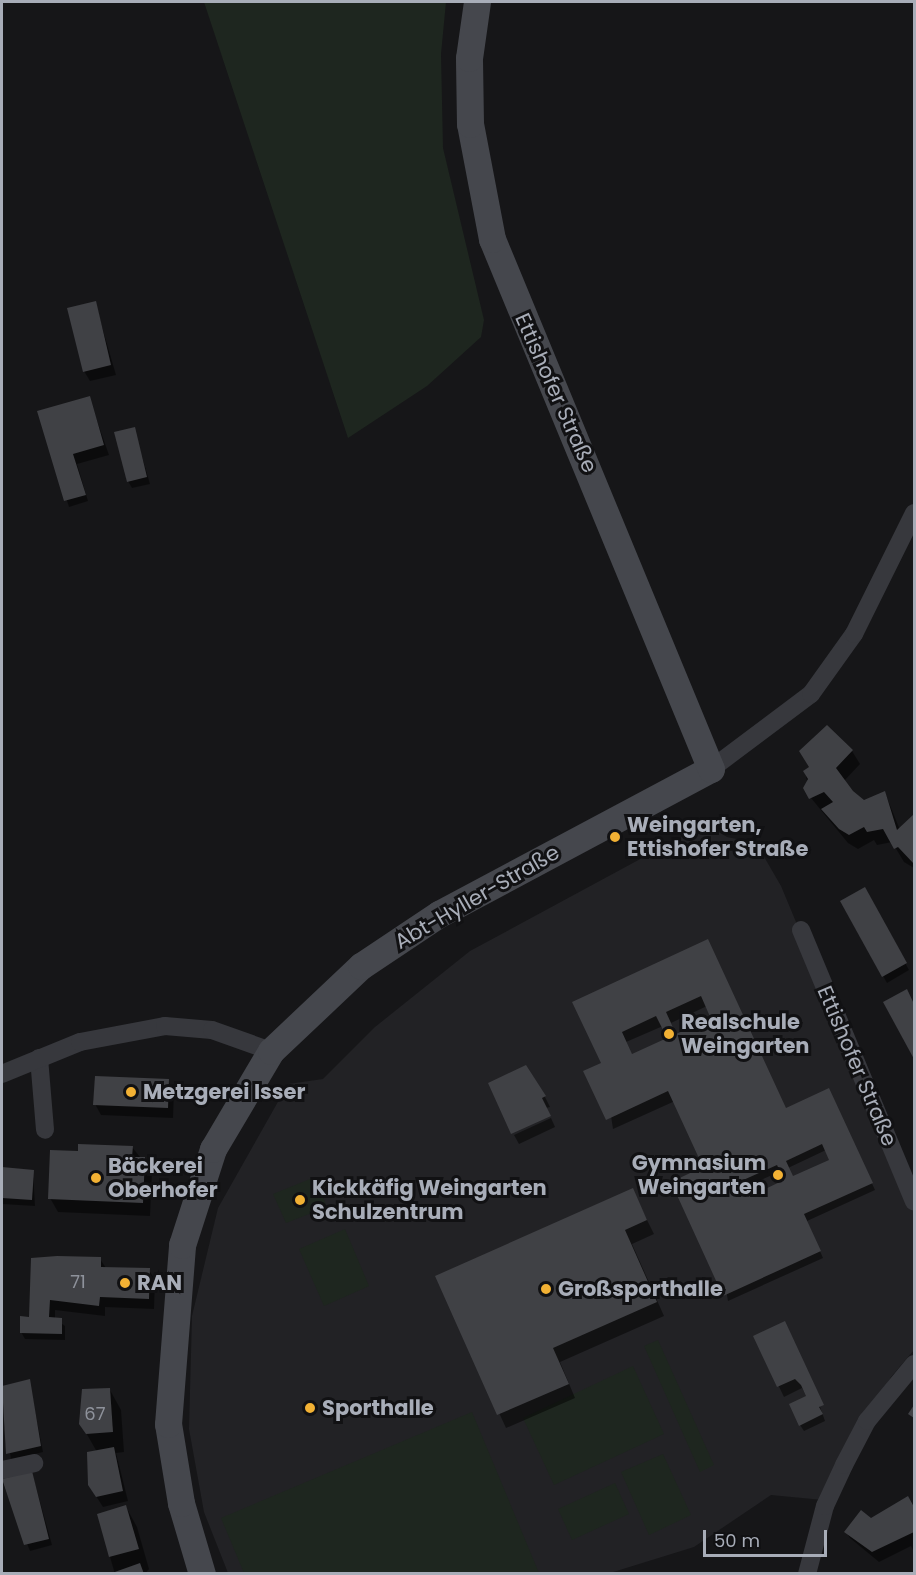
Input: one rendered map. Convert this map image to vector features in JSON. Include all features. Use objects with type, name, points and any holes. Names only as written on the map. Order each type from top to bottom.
[{"type":"street","name":"Ettishofer Straße","points":[[477,2],[469,58],[470,124],[492,239],[711,769]]},
{"type":"street","points":[[711,769],[811,694],[854,634],[915,513]]},
{"type":"street","name":"Abt-Hyller-Straße","points":[[202,1574],[181,1503],[168,1424],[182,1245],[213,1149],[271,1051],[362,966],[439,914],[711,769]]},
{"type":"street","name":"Ettishofer Straße","points":[[801,930],[915,1201]]},
{"type":"street","points":[[2,1074],[39,1058],[116,1033],[165,1026],[212,1030],[271,1051]]},
{"type":"street","points":[[39,1058],[45,1130]]},
{"type":"street","points":[[807,1574],[825,1506],[844,1465],[867,1421],[915,1364]]},
{"type":"street","points":[[2,1470],[34,1463]]},
{"type":"shaded area","points":[[204,2],[446,2],[441,54],[443,148],[484,320],[481,337],[427,386],[348,438]]},
{"type":"shaded area","points":[[705,824],[727,837],[756,843],[781,886],[914,1205],[914,1350],[891,1377],[823,1500],[771,1495],[694,1547],[610,1573],[228,1573],[204,1512],[189,1429],[192,1316],[218,1208],[288,1084],[323,1079],[375,1027],[470,951]]},
{"type":"shaded area","name":"Kickkäfig Weingarten Schulzentrum","points":[[315,1177],[327,1207],[286,1223],[273,1194]]},
{"type":"shaded area","points":[[345,1229],[369,1286],[324,1306],[299,1249]]},
{"type":"shaded area","points":[[658,1340],[714,1465],[700,1472],[644,1346]]},
{"type":"shaded area","points":[[633,1366],[664,1434],[554,1485],[523,1418]]},
{"type":"shaded area","points":[[472,1412],[539,1573],[244,1573],[221,1518]]},
{"type":"shaded area","points":[[663,1454],[691,1515],[649,1535],[621,1472]]},
{"type":"shaded area","points":[[615,1483],[629,1514],[572,1540],[558,1509]]},
{"type":"building","points":[[96,301],[111,365],[83,372],[67,308]]},
{"type":"building","points":[[90,396],[104,445],[73,454],[86,495],[64,501],[37,411]]},
{"type":"building","points":[[135,427],[147,477],[127,482],[114,432]]},
{"type":"building","points":[[827,725],[853,750],[836,768],[853,791],[864,800],[885,791],[897,830],[914,814],[914,864],[898,847],[894,849],[883,829],[867,832],[864,827],[849,835],[839,829],[821,809],[833,802],[824,792],[809,799],[803,788],[808,779],[803,771],[809,767],[799,751]]},
{"type":"building","points":[[865,887],[907,963],[882,977],[840,901]]},
{"type":"building","name":"Gymnasium Weingarten","points":[[708,939],[786,1108],[829,1088],[873,1183],[804,1214],[821,1251],[723,1296],[671,1182],[703,1167],[668,1091],[606,1120],[583,1071],[601,1063],[572,1002]],"holes":[[[701,996],[711,1019],[676,1034],[666,1012]],[[656,1016],[667,1038],[632,1054],[622,1032]],[[822,1144],[829,1160],[793,1176],[786,1161]],[[777,1165],[784,1180],[748,1197],[741,1181]]]},
{"type":"building","points":[[907,989],[914,1004],[914,1059],[883,1002]]},
{"type":"building","points":[[526,1065],[546,1096],[542,1098],[551,1116],[511,1134],[488,1083]]},
{"type":"building","name":"Metzgerei Isser","points":[[95,1076],[169,1079],[168,1108],[93,1105]]},
{"type":"building","name":"Bäckerei Oberhofer","points":[[78,1144],[133,1146],[132,1157],[145,1157],[143,1203],[48,1199],[50,1150],[78,1151]]},
{"type":"building","points":[[2,1167],[34,1170],[32,1200],[2,1198]]},
{"type":"building","name":"Großsporthalle","points":[[633,1188],[647,1220],[625,1230],[657,1302],[553,1348],[569,1384],[497,1415],[435,1276]]},
{"type":"building","points":[[101,1257],[101,1267],[150,1268],[149,1299],[100,1297],[99,1306],[50,1300],[49,1317],[62,1318],[62,1334],[20,1333],[20,1316],[29,1317],[31,1258]]},
{"type":"building","points":[[785,1321],[824,1405],[819,1407],[823,1414],[799,1426],[789,1404],[806,1396],[801,1385],[795,1379],[777,1387],[753,1336]]},
{"type":"building","points":[[30,1379],[41,1446],[6,1454],[2,1386]]},
{"type":"building","points":[[110,1388],[113,1432],[86,1434],[79,1424],[82,1389]]},
{"type":"building","points":[[914,1405],[914,1418],[908,1414]]},
{"type":"building","points":[[114,1447],[123,1491],[96,1497],[88,1485],[87,1452]]},
{"type":"building","points":[[32,1471],[49,1539],[24,1545],[2,1479]]},
{"type":"building","points":[[908,1496],[914,1507],[914,1532],[872,1552],[844,1532],[861,1510],[871,1518]]},
{"type":"building","points":[[126,1505],[139,1549],[109,1557],[97,1514]]},
{"type":"building","points":[[140,1563],[144,1574],[112,1574],[112,1573]]},
{"type":"place","name":"Weingarten, Ettishofer Straße","points":[[615,837]]},
{"type":"place","name":"Realschule Weingarten","points":[[669,1034]]},
{"type":"place","name":"Metzgerei Isser","points":[[131,1092]]},
{"type":"place","name":"Gymnasium Weingarten","points":[[778,1175]]},
{"type":"place","name":"Bäckerei Oberhofer","points":[[96,1178]]},
{"type":"place","name":"Kickkäfig Weingarten Schulzentrum","points":[[300,1200]]},
{"type":"place","name":"RAN","points":[[125,1283]]},
{"type":"place","name":"Großsporthalle","points":[[546,1289]]},
{"type":"place","name":"Sporthalle","points":[[310,1408]]}]
